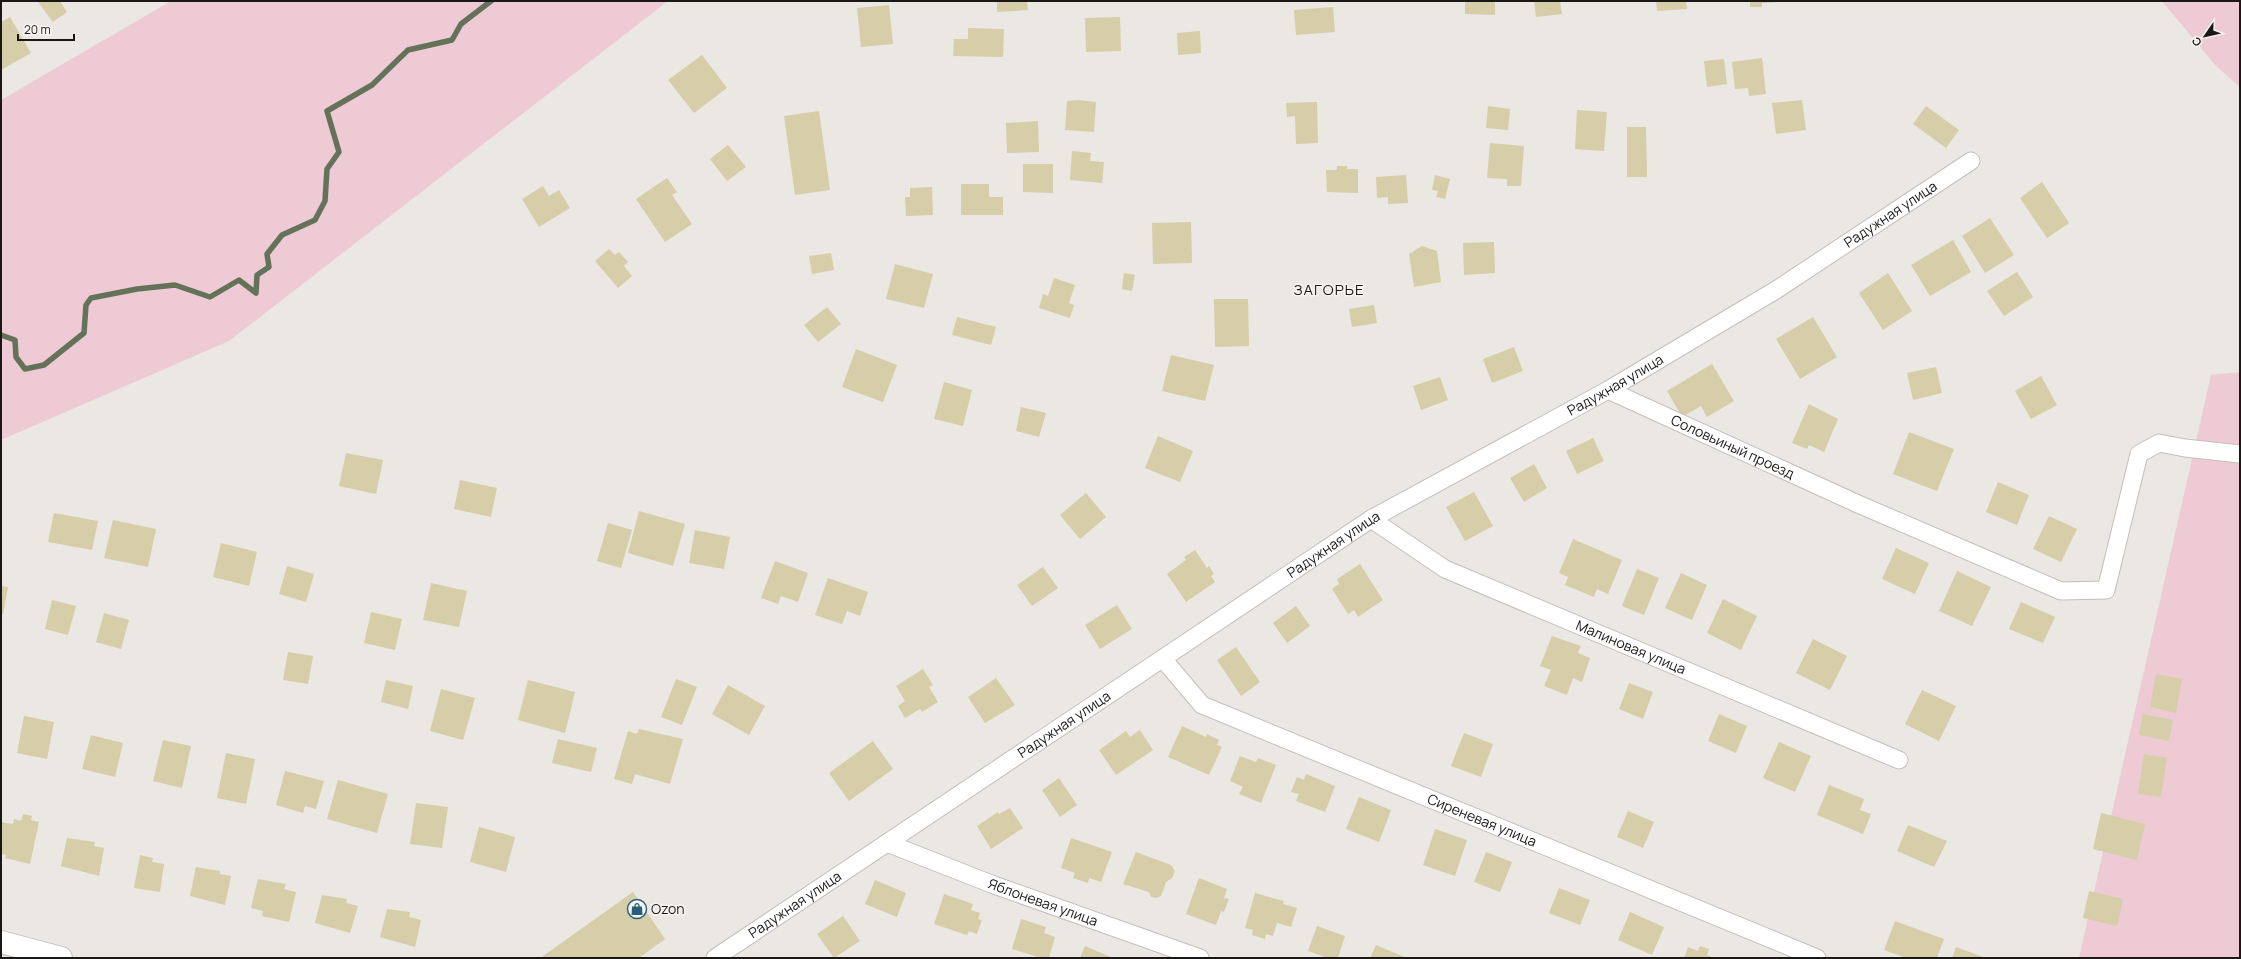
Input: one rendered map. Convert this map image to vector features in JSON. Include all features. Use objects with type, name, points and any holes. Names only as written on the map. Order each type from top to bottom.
[{"type":"main road","points":[[1,942],[62,958]]},
{"type":"street","name":"Радужная улица","points":[[715,958],[1371,519],[1608,390],[1776,290],[1971,161]]},
{"type":"street","name":"Соловьиный проезд","points":[[1608,390],[1858,504],[2061,591],[2106,590],[2139,454],[2159,443],[2185,448],[2240,454]]},
{"type":"street","name":"Малиновая улица","points":[[1371,519],[1445,569],[1899,760]]},
{"type":"street","name":"Сиреневая улица","points":[[1163,659],[1202,705],[1817,958]]},
{"type":"street","name":"Яблоневая улица","points":[[887,843],[994,885],[1200,958]]},
{"type":"shaded area","points":[[171,1],[668,1],[229,341],[1,440],[1,100]]},
{"type":"shaded area","points":[[2162,1],[2240,1],[2240,87],[2216,66]]},
{"type":"shaded area","points":[[2240,372],[2240,958],[2079,958],[2211,375]]},
{"type":"building","points":[[60,1],[67,12],[53,22],[38,2]]},
{"type":"building","points":[[997,1],[1027,1],[1028,10],[997,12]]},
{"type":"building","points":[[1465,1],[1495,1],[1495,15],[1465,14]]},
{"type":"building","points":[[1534,1],[1560,1],[1562,14],[1536,17]]},
{"type":"building","points":[[1656,1],[1686,1],[1687,9],[1657,11]]},
{"type":"building","points":[[1750,1],[1779,2],[1762,3],[1762,7],[1750,7]]},
{"type":"building","points":[[889,5],[893,44],[861,47],[857,8]]},
{"type":"building","points":[[1333,7],[1335,32],[1296,35],[1294,10]]},
{"type":"building","points":[[10,17],[31,53],[1,70],[1,22]]},
{"type":"building","points":[[1120,17],[1121,51],[1086,52],[1085,18]]},
{"type":"building","points":[[968,28],[1004,29],[1003,57],[953,56],[954,39],[968,39]]},
{"type":"building","points":[[1200,31],[1201,53],[1178,55],[1177,33]]},
{"type":"building","points":[[702,55],[727,88],[694,113],[668,80]]},
{"type":"building","points":[[1762,58],[1766,94],[1749,96],[1748,88],[1735,89],[1732,62]]},
{"type":"building","points":[[1724,59],[1727,84],[1707,87],[1704,61]]},
{"type":"building","points":[[1078,100],[1096,102],[1094,132],[1065,130],[1067,101]]},
{"type":"building","points":[[1802,100],[1806,130],[1776,134],[1772,103]]},
{"type":"building","points":[[1317,102],[1318,143],[1296,144],[1295,116],[1287,117],[1286,103]]},
{"type":"building","points":[[1488,106],[1510,109],[1508,130],[1486,128]]},
{"type":"building","points":[[1926,106],[1959,130],[1946,148],[1913,124]]},
{"type":"building","points":[[1577,110],[1607,112],[1604,151],[1575,149]]},
{"type":"building","points":[[819,111],[830,190],[795,195],[784,116]]},
{"type":"building","points":[[1038,121],[1039,152],[1007,153],[1006,123]]},
{"type":"building","points":[[1627,127],[1646,127],[1647,177],[1627,177]]},
{"type":"building","points":[[1490,143],[1524,146],[1521,186],[1507,186],[1507,179],[1487,178]]},
{"type":"building","points":[[728,145],[746,167],[727,181],[710,159]]},
{"type":"building","points":[[1072,151],[1091,153],[1090,161],[1104,162],[1102,183],[1070,180]]},
{"type":"building","points":[[1023,164],[1053,164],[1053,193],[1023,192]]},
{"type":"building","points":[[1337,166],[1347,166],[1347,169],[1358,169],[1358,193],[1327,192],[1326,170],[1337,170]]},
{"type":"building","points":[[1406,175],[1408,203],[1388,204],[1388,197],[1377,198],[1376,177]]},
{"type":"building","points":[[1435,175],[1450,179],[1445,199],[1436,197],[1438,191],[1432,190]]},
{"type":"building","points":[[667,178],[677,192],[672,195],[692,224],[665,242],[636,199]]},
{"type":"building","points":[[2042,182],[2069,223],[2047,238],[2020,198]]},
{"type":"building","points":[[961,184],[989,184],[989,197],[1003,197],[1003,215],[961,215]]},
{"type":"building","points":[[543,186],[549,196],[559,190],[570,208],[539,227],[522,199]]},
{"type":"building","points":[[932,187],[933,215],[906,216],[905,197],[910,197],[910,188]]},
{"type":"building","points":[[1990,218],[2014,255],[1985,273],[1962,236]]},
{"type":"building","points":[[1191,222],[1192,263],[1153,264],[1152,223]]},
{"type":"building","points":[[1953,240],[1971,272],[1930,296],[1911,265]]},
{"type":"building","points":[[1494,242],[1495,273],[1464,275],[1463,243]]},
{"type":"building","points":[[1422,246],[1437,251],[1441,282],[1414,287],[1409,254]]},
{"type":"building","points":[[609,249],[615,255],[619,252],[628,262],[624,266],[632,276],[618,288],[595,261]]},
{"type":"building","points":[[831,253],[834,270],[812,274],[809,256]]},
{"type":"building","points":[[895,264],[933,274],[924,308],[886,299]]},
{"type":"building","points":[[2017,272],[2033,297],[2004,316],[1987,291]]},
{"type":"building","points":[[1124,273],[1135,275],[1132,291],[1122,289]]},
{"type":"building","points":[[1888,273],[1912,311],[1883,330],[1859,293]]},
{"type":"building","points":[[1054,278],[1075,285],[1069,303],[1074,305],[1070,318],[1039,308],[1043,294],[1048,296]]},
{"type":"building","points":[[1214,299],[1248,299],[1249,346],[1215,347]]},
{"type":"building","points":[[1374,305],[1377,323],[1352,327],[1349,309]]},
{"type":"building","points":[[827,307],[841,324],[818,342],[804,325]]},
{"type":"building","points":[[957,317],[996,327],[991,345],[952,335]]},
{"type":"building","points":[[1813,317],[1837,357],[1800,379],[1776,339]]},
{"type":"building","points":[[1514,347],[1523,371],[1492,383],[1483,359]]},
{"type":"building","points":[[856,349],[897,365],[883,402],[842,387]]},
{"type":"building","points":[[1171,355],[1214,365],[1205,401],[1162,391]]},
{"type":"building","points":[[1712,364],[1734,401],[1707,417],[1701,406],[1682,417],[1667,391]]},
{"type":"building","points":[[1936,367],[1942,393],[1913,400],[1907,373]]},
{"type":"building","points":[[2041,376],[2057,405],[2031,419],[2015,391]]},
{"type":"building","points":[[1440,377],[1448,400],[1421,410],[1413,386]]},
{"type":"building","points":[[944,382],[972,390],[963,426],[934,419]]},
{"type":"building","points":[[1809,404],[1838,419],[1824,452],[1809,445],[1807,449],[1792,443]]},
{"type":"building","points":[[1021,407],[1046,413],[1039,437],[1016,431]]},
{"type":"building","points":[[1909,432],[1954,449],[1937,491],[1893,474]]},
{"type":"building","points":[[1158,436],[1193,451],[1180,482],[1145,468]]},
{"type":"building","points":[[1593,438],[1604,461],[1577,474],[1566,451]]},
{"type":"building","points":[[346,453],[383,460],[376,494],[339,486]]},
{"type":"building","points":[[1534,464],[1547,488],[1524,502],[1510,478]]},
{"type":"building","points":[[460,480],[497,488],[491,517],[454,509]]},
{"type":"building","points":[[1998,482],[2029,495],[2017,525],[1986,512]]},
{"type":"building","points":[[1474,492],[1493,526],[1465,541],[1446,507]]},
{"type":"building","points":[[1086,493],[1106,517],[1080,539],[1060,515]]},
{"type":"building","points":[[639,511],[685,524],[673,566],[628,553]]},
{"type":"building","points":[[54,513],[98,521],[92,550],[48,542]]},
{"type":"building","points":[[2049,516],[2077,529],[2061,562],[2033,549]]},
{"type":"building","points":[[113,520],[156,529],[148,567],[104,558]]},
{"type":"building","points":[[608,523],[632,530],[621,568],[597,561]]},
{"type":"building","points":[[695,530],[730,537],[724,569],[689,563]]},
{"type":"building","points":[[1573,539],[1622,560],[1608,594],[1597,589],[1594,597],[1565,585],[1568,577],[1559,573]]},
{"type":"building","points":[[221,543],[257,552],[249,586],[213,577]]},
{"type":"building","points":[[1896,548],[1929,563],[1915,594],[1882,579]]},
{"type":"building","points":[[1195,550],[1207,568],[1209,566],[1214,574],[1211,576],[1215,582],[1186,602],[1167,574],[1186,560],[1184,557]]},
{"type":"building","points":[[775,561],[808,573],[798,602],[781,596],[778,604],[761,598]]},
{"type":"building","points":[[1360,564],[1383,600],[1358,617],[1354,610],[1348,614],[1332,589],[1339,584],[1337,579]]},
{"type":"building","points":[[287,566],[314,574],[306,602],[279,594]]},
{"type":"building","points":[[1043,567],[1058,588],[1032,606],[1017,585]]},
{"type":"building","points":[[1637,569],[1659,578],[1644,615],[1622,606]]},
{"type":"building","points":[[1957,571],[1991,587],[1972,626],[1939,611]]},
{"type":"building","points":[[1681,573],[1707,585],[1692,620],[1665,608]]},
{"type":"building","points":[[828,578],[868,592],[860,616],[847,611],[842,624],[815,615]]},
{"type":"building","points":[[431,583],[467,591],[459,627],[423,620]]},
{"type":"building","points":[[1,586],[8,587],[3,614],[1,614]]},
{"type":"building","points":[[1723,599],[1757,616],[1741,650],[1707,633]]},
{"type":"building","points":[[52,600],[76,606],[68,635],[45,629]]},
{"type":"building","points":[[2021,602],[2055,617],[2043,643],[2009,629]]},
{"type":"building","points":[[1117,605],[1132,629],[1100,649],[1085,625]]},
{"type":"building","points":[[1296,606],[1310,626],[1287,643],[1273,623]]},
{"type":"building","points":[[371,612],[402,619],[395,650],[364,643]]},
{"type":"building","points":[[104,613],[129,620],[121,649],[96,642]]},
{"type":"building","points":[[1552,636],[1581,646],[1578,653],[1590,658],[1582,682],[1573,678],[1567,695],[1544,686],[1551,670],[1540,666]]},
{"type":"building","points":[[1813,639],[1847,656],[1830,690],[1796,673]]},
{"type":"building","points":[[1236,647],[1260,682],[1241,696],[1217,660]]},
{"type":"building","points":[[288,652],[313,656],[308,684],[283,680]]},
{"type":"building","points":[[923,669],[933,685],[929,687],[938,702],[922,712],[920,709],[905,718],[898,706],[905,701],[896,686]]},
{"type":"building","points":[[2156,674],[2182,679],[2176,713],[2150,707]]},
{"type":"building","points":[[996,678],[1015,705],[985,723],[968,697]]},
{"type":"building","points":[[676,679],[697,687],[682,725],[661,717]]},
{"type":"building","points":[[386,680],[413,686],[408,709],[381,702]]},
{"type":"building","points":[[528,680],[575,692],[565,733],[518,720]]},
{"type":"building","points":[[1629,683],[1653,692],[1643,719],[1619,709]]},
{"type":"building","points":[[728,685],[765,706],[749,735],[712,714]]},
{"type":"building","points":[[441,689],[475,698],[463,740],[430,731]]},
{"type":"building","points":[[1922,690],[1956,706],[1939,741],[1905,724]]},
{"type":"building","points":[[1719,714],[1747,726],[1736,753],[1708,741]]},
{"type":"building","points":[[2143,714],[2173,720],[2169,741],[2139,735]]},
{"type":"building","points":[[24,716],[54,722],[47,759],[17,753]]},
{"type":"building","points":[[1182,726],[1206,737],[1207,734],[1219,740],[1217,745],[1222,747],[1209,775],[1168,757]]},
{"type":"building","points":[[639,729],[683,739],[670,784],[635,774],[632,784],[614,779],[628,731],[637,734]]},
{"type":"building","points":[[1140,730],[1153,750],[1116,775],[1099,750],[1126,731],[1130,737]]},
{"type":"building","points":[[1464,733],[1493,744],[1481,777],[1451,766]]},
{"type":"building","points":[[91,735],[123,743],[115,777],[82,769]]},
{"type":"building","points":[[558,739],[597,748],[591,772],[552,763]]},
{"type":"building","points":[[163,740],[191,746],[182,788],[153,781]]},
{"type":"building","points":[[873,741],[893,769],[849,801],[829,773]]},
{"type":"building","points":[[1779,742],[1811,756],[1795,792],[1763,778]]},
{"type":"building","points":[[226,753],[255,759],[246,804],[217,798]]},
{"type":"building","points":[[2144,754],[2167,758],[2161,797],[2138,794]]},
{"type":"building","points":[[1240,756],[1256,762],[1258,758],[1276,765],[1261,803],[1239,794],[1243,787],[1230,781]]},
{"type":"building","points":[[285,771],[324,781],[316,809],[305,806],[303,813],[276,805]]},
{"type":"building","points":[[1306,774],[1335,786],[1325,812],[1296,801],[1299,794],[1291,792],[1297,777],[1304,780]]},
{"type":"building","points":[[1059,778],[1077,805],[1060,817],[1042,790]]},
{"type":"building","points":[[338,780],[388,794],[377,833],[327,819]]},
{"type":"building","points":[[1829,785],[1864,799],[1860,810],[1871,814],[1863,834],[1817,815]]},
{"type":"building","points":[[1359,797],[1391,810],[1379,842],[1346,829]]},
{"type":"building","points":[[416,803],[448,807],[442,848],[410,844]]},
{"type":"building","points":[[1010,808],[1023,828],[991,849],[977,826],[998,812],[999,814]]},
{"type":"building","points":[[1628,811],[1654,822],[1643,848],[1617,837]]},
{"type":"building","points":[[2101,813],[2145,824],[2137,860],[2093,849]]},
{"type":"building","points":[[23,814],[32,816],[31,820],[39,822],[30,864],[5,858],[6,855],[1,854],[1,822],[13,824],[14,819],[21,821]]},
{"type":"building","points":[[1908,825],[1947,841],[1934,867],[1897,851]]},
{"type":"building","points":[[479,827],[515,837],[506,872],[470,862]]},
{"type":"building","points":[[1435,829],[1467,840],[1455,876],[1423,865]]},
{"type":"building","points":[[67,838],[95,842],[94,846],[104,848],[99,876],[61,866]]},
{"type":"building","points":[[1071,838],[1112,852],[1101,882],[1089,878],[1088,883],[1073,878],[1075,873],[1061,868]]},
{"type":"building","points":[[1136,852],[1171,865],[1175,871],[1172,878],[1166,882],[1161,896],[1156,898],[1151,897],[1149,892],[1123,884]]},
{"type":"building","points":[[1486,852],[1512,862],[1500,892],[1474,882]]},
{"type":"building","points":[[140,855],[153,858],[152,862],[164,864],[160,892],[134,888]]},
{"type":"building","points":[[196,867],[220,871],[220,874],[231,876],[225,905],[190,896]]},
{"type":"building","points":[[1199,878],[1227,889],[1224,898],[1229,899],[1224,912],[1221,911],[1216,925],[1186,914]]},
{"type":"building","points":[[258,879],[286,884],[284,889],[296,892],[289,922],[262,916],[263,911],[251,908]]},
{"type":"building","points":[[875,880],[906,893],[897,917],[865,904]]},
{"type":"building","points":[[1559,888],[1590,900],[1580,925],[1549,913]]},
{"type":"building","points":[[2089,891],[2123,899],[2117,926],[2083,918]]},
{"type":"building","points":[[633,892],[665,939],[639,958],[544,958],[543,956]]},
{"type":"building","points":[[1255,893],[1284,901],[1283,904],[1297,908],[1291,927],[1277,923],[1273,936],[1266,934],[1265,939],[1252,935],[1253,930],[1245,928]]},
{"type":"building","points":[[944,894],[973,904],[971,910],[980,913],[978,919],[982,920],[977,934],[969,931],[967,935],[934,924]]},
{"type":"building","points":[[322,895],[347,899],[346,903],[358,906],[350,933],[315,923]]},
{"type":"building","points":[[387,909],[410,912],[409,917],[421,920],[415,947],[380,937]]},
{"type":"building","points":[[1630,912],[1664,927],[1652,955],[1618,940]]},
{"type":"building","points":[[843,916],[860,941],[834,958],[817,934]]},
{"type":"building","points":[[1021,919],[1046,927],[1044,933],[1055,937],[1049,958],[1041,958],[1012,949]]},
{"type":"building","points":[[1895,921],[1944,939],[1937,958],[1906,958],[1884,950]]},
{"type":"building","points":[[1317,926],[1345,936],[1338,958],[1328,958],[1308,951]]},
{"type":"building","points":[[1376,945],[1407,958],[1370,958]]},
{"type":"building","points":[[1085,946],[1113,958],[1080,958]]},
{"type":"building","points":[[1700,946],[1709,949],[1707,955],[1714,958],[1684,958],[1688,947],[1698,951]]},
{"type":"building","points":[[1956,947],[1986,958],[1952,958]]},
{"type":"waterway","points":[[1,335],[15,340],[16,357],[25,369],[44,365],[84,333],[86,305],[91,298],[137,289],[175,285],[210,297],[239,280],[256,293],[257,275],[269,267],[267,254],[282,235],[315,220],[325,201],[327,169],[339,152],[327,111],[372,85],[408,50],[452,40],[461,24],[491,1]]},
{"type":"place","name":"Ozon","points":[[637,909]]},
{"type":"district","name":"ЗАГОРЬЕ","points":[[1329,290]]}]
